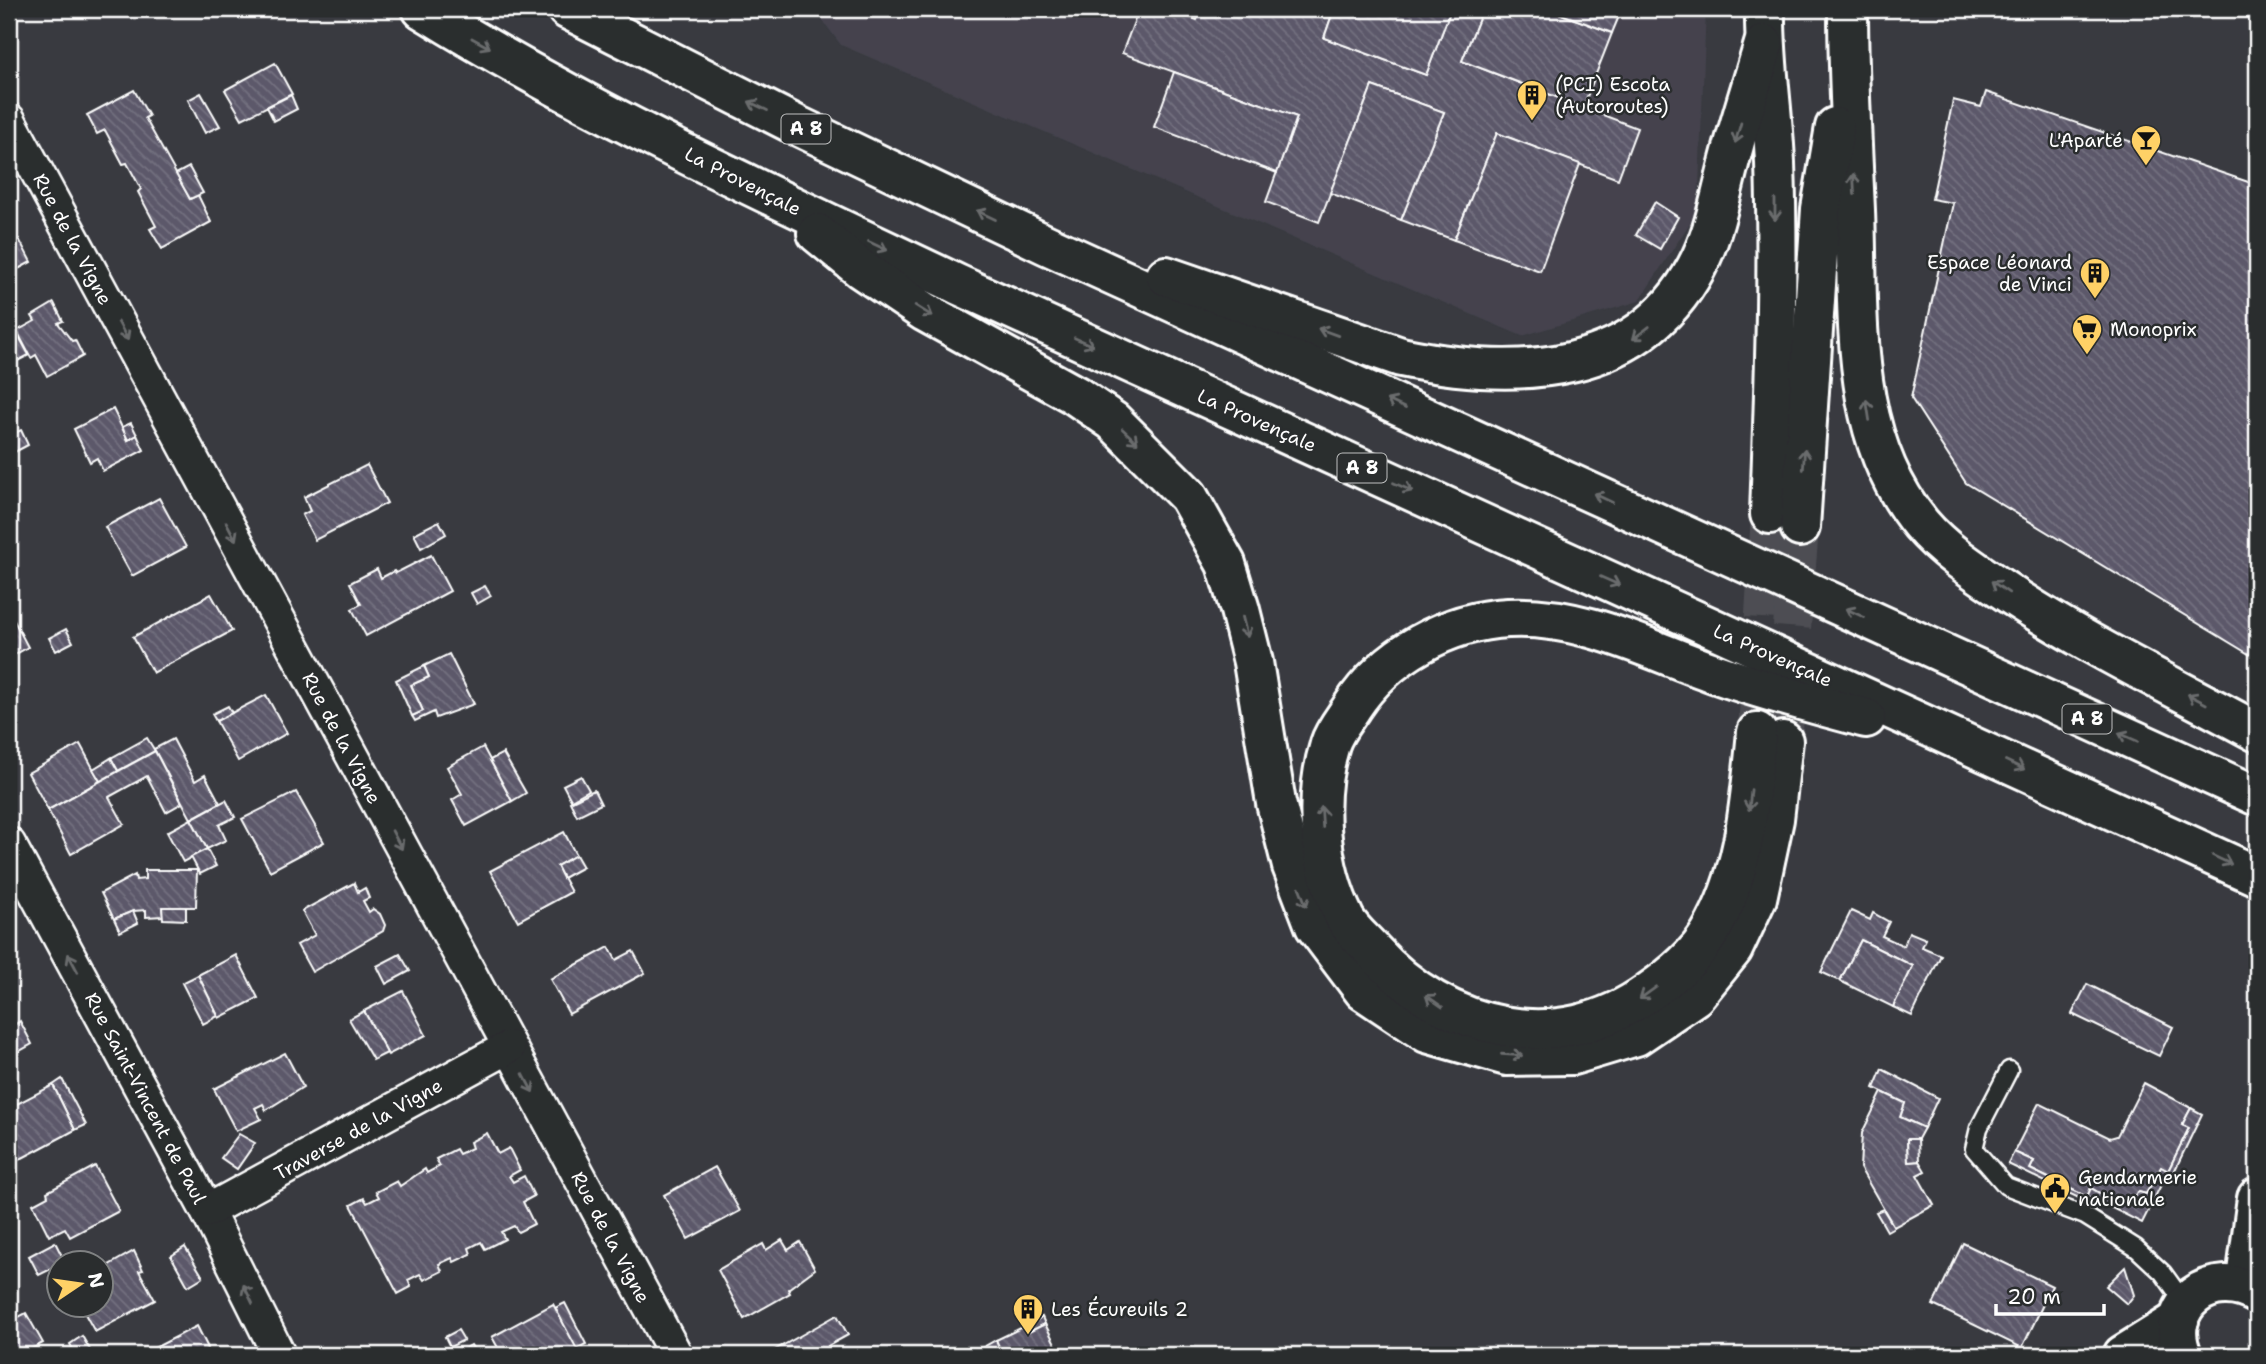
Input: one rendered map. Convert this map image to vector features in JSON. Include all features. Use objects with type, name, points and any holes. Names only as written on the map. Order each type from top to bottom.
[{"type":"main road","name":"La Provençale","points":[[422,9],[590,103],[772,196],[971,291],[2257,876]]},
{"type":"main road","name":"A 8","points":[[567,9],[796,125],[1047,245],[2257,796]]},
{"type":"main road","points":[[1848,9],[1858,333],[1871,428],[1883,461],[1902,496],[1922,525],[1967,565],[2038,613],[2257,732]]},
{"type":"main road","points":[[1047,245],[1164,275],[1401,357],[1483,370],[1522,369],[1586,357],[1634,339],[1658,318],[1682,291],[1702,257],[1764,26]]},
{"type":"main road","points":[[1764,26],[1775,162],[1776,345],[1785,521],[1821,209],[1848,53]]},
{"type":"main road","points":[[772,196],[861,269],[914,305],[1075,395],[1113,421],[1188,496],[1226,564],[1240,610],[1253,662],[1276,803],[1292,866],[1315,926],[1364,991],[1427,1033],[1507,1056],[1573,1055],[1636,1035],[1695,996],[1733,949],[1757,898],[1774,819],[1770,736],[1730,891],[1709,935],[1671,976],[1623,1011],[1570,1028],[1511,1029],[1443,1008],[1390,969],[1346,921],[1325,857],[1320,796],[1331,741],[1363,691],[1406,652],[1452,628],[1508,618],[1560,621],[1614,633],[1716,673],[1801,700],[1953,737]]},
{"type":"main road","points":[[2123,1355],[2182,1327],[2197,1293],[2213,1285],[2229,1283],[2251,1290],[2257,1198]]},
{"type":"street","name":"Rue de la Vigne","points":[[9,120],[676,1355]]},
{"type":"street","name":"Rue Saint-Vincent de Paul","points":[[9,844],[207,1211],[279,1355]]},
{"type":"street","name":"Traverse de la Vigne","points":[[207,1211],[509,1047]]},
{"type":"lane","points":[[2009,1070],[1979,1128],[1974,1149],[2006,1186],[2085,1216],[2136,1248],[2163,1273],[2182,1327]]},
{"type":"path","points":[[2228,9],[2257,19]]},
{"type":"shaded area","points":[[814,9],[1706,9],[1698,211],[1639,301],[1522,336],[841,45]]},
{"type":"building","name":"(PCI) Escota (Autoroutes)","points":[[1139,9],[1167,9],[1197,20],[1201,9],[1334,9],[1324,38],[1426,75],[1451,9],[1483,9],[1462,61],[1637,128],[1618,179],[1497,133],[1454,240],[1401,220],[1444,112],[1372,86],[1319,222],[1266,202],[1297,117],[1122,53]]},
{"type":"building","points":[[1334,9],[1451,9],[1426,75],[1324,38]]},
{"type":"building","points":[[1483,9],[1548,9],[1612,33],[1583,107],[1462,61]]},
{"type":"building","name":"(PCI) Escota (Autoroutes)","points":[[1548,9],[1622,9],[1612,33]]},
{"type":"building","points":[[275,63],[292,94],[242,119],[225,90]]},
{"type":"building","points":[[1174,72],[1297,117],[1277,173],[1154,127]]},
{"type":"building","points":[[1372,86],[1444,112],[1401,220],[1330,193]]},
{"type":"building","points":[[134,90],[149,116],[145,118],[190,199],[198,195],[211,222],[162,249],[150,229],[156,226],[138,192],[141,189],[127,163],[123,164],[105,130],[97,134],[87,115]]},
{"type":"building","name":"Espace Léonard de Vinci","points":[[1986,92],[2257,185],[2257,659],[1966,483],[1911,398],[1953,203],[1932,199],[1953,100],[1981,107]]},
{"type":"building","points":[[201,93],[220,126],[205,133],[188,100]]},
{"type":"building","points":[[291,95],[297,109],[274,121],[267,107]]},
{"type":"building","points":[[1497,133],[1580,164],[1540,271],[1454,240]]},
{"type":"building","points":[[189,167],[203,193],[190,199],[176,174]]},
{"type":"building","points":[[1655,202],[1678,217],[1660,249],[1636,235]]},
{"type":"building","points":[[9,234],[13,242],[19,239],[31,262],[9,274]]},
{"type":"building","points":[[54,303],[63,321],[58,323],[72,341],[75,340],[83,356],[47,376],[36,355],[31,358],[17,331],[35,321],[32,316]]},
{"type":"building","points":[[18,335],[29,355],[10,365],[9,340]]},
{"type":"building","points":[[113,409],[128,440],[137,435],[144,450],[103,471],[97,458],[90,462],[74,429]]},
{"type":"building","points":[[131,423],[137,435],[128,440],[122,427]]},
{"type":"building","points":[[21,430],[28,445],[9,455],[9,436]]},
{"type":"building","points":[[367,465],[387,503],[315,540],[302,515],[310,511],[304,497]]},
{"type":"building","points":[[159,498],[186,547],[132,576],[105,527]]},
{"type":"building","points":[[439,521],[446,534],[421,548],[414,534]]},
{"type":"building","points":[[431,555],[450,591],[366,636],[352,609],[361,604],[350,583],[377,569],[381,578],[394,571],[396,573]]},
{"type":"building","points":[[485,586],[491,596],[477,604],[471,593]]},
{"type":"building","points":[[211,594],[232,631],[153,673],[133,637]]},
{"type":"building","points":[[9,611],[28,647],[9,658]]},
{"type":"building","points":[[66,629],[73,642],[56,651],[49,638]]},
{"type":"building","points":[[449,654],[474,704],[436,718],[434,712],[415,721],[412,716],[423,711],[411,685],[429,677],[424,666]]},
{"type":"building","points":[[424,666],[429,677],[411,685],[423,711],[412,716],[396,680]]},
{"type":"building","points":[[266,695],[287,733],[238,761],[216,721]]},
{"type":"building","points":[[228,706],[232,713],[216,721],[212,714]]},
{"type":"building","points":[[147,738],[155,751],[118,771],[111,758]]},
{"type":"building","points":[[173,739],[195,781],[205,775],[220,803],[191,819],[154,749]]},
{"type":"building","points":[[80,744],[100,781],[48,810],[28,773]]},
{"type":"building","points":[[483,747],[512,801],[466,826],[452,800],[462,794],[447,767]]},
{"type":"building","points":[[155,751],[182,803],[166,812],[147,776],[109,797],[124,824],[71,854],[48,810]]},
{"type":"building","points":[[503,753],[526,793],[512,801],[490,760]]},
{"type":"building","points":[[111,758],[118,771],[100,781],[93,769]]},
{"type":"building","points":[[581,776],[589,790],[571,800],[563,785]]},
{"type":"building","points":[[594,790],[601,804],[577,816],[570,802]]},
{"type":"building","points":[[296,792],[324,842],[270,871],[242,819]]},
{"type":"building","points":[[226,800],[235,817],[219,825],[226,840],[207,849],[191,819]]},
{"type":"building","points":[[191,819],[207,849],[183,862],[167,832]]},
{"type":"building","points":[[564,832],[576,855],[557,866],[571,892],[518,921],[490,871]]},
{"type":"building","points":[[207,849],[216,866],[200,874],[191,857]]},
{"type":"building","points":[[576,855],[583,867],[563,878],[557,866]]},
{"type":"building","points":[[145,870],[197,870],[196,907],[162,907],[163,916],[146,917],[146,910],[133,911],[114,919],[101,893],[135,875],[136,880],[145,879]]},
{"type":"building","points":[[354,883],[358,892],[365,888],[369,898],[363,901],[369,912],[373,909],[380,914],[385,925],[383,931],[312,972],[297,945],[315,935],[302,911]]},
{"type":"building","points":[[162,907],[186,907],[186,920],[163,919]]},
{"type":"building","points":[[133,911],[138,923],[120,932],[114,919]]},
{"type":"building","points":[[1851,911],[1870,920],[1873,913],[1889,922],[1882,936],[1904,946],[1909,932],[1926,939],[1922,947],[1941,955],[1912,1016],[1893,1007],[1913,966],[1861,940],[1840,981],[1821,972]]},
{"type":"building","points":[[1861,940],[1913,966],[1893,1007],[1840,981]]},
{"type":"building","points":[[609,947],[616,960],[633,951],[645,973],[569,1014],[550,979]]},
{"type":"building","points":[[400,954],[410,971],[386,984],[377,966]]},
{"type":"building","points":[[236,955],[258,998],[219,1018],[198,975]]},
{"type":"building","points":[[198,975],[218,1016],[203,1024],[182,983]]},
{"type":"building","points":[[2087,984],[2173,1027],[2159,1056],[2072,1014]]},
{"type":"building","points":[[403,991],[426,1035],[388,1055],[364,1011]]},
{"type":"building","points":[[9,1010],[16,1024],[20,1021],[32,1044],[9,1057]]},
{"type":"building","points":[[364,1011],[387,1053],[373,1060],[349,1019]]},
{"type":"building","points":[[285,1053],[303,1087],[266,1110],[263,1104],[255,1108],[261,1119],[236,1131],[214,1089]]},
{"type":"building","points":[[1882,1069],[1938,1098],[1924,1128],[1900,1117],[1905,1103],[1874,1088]]},
{"type":"building","points":[[62,1079],[86,1125],[75,1130],[53,1085]]},
{"type":"building","points":[[2144,1083],[2191,1108],[2182,1125],[2189,1128],[2168,1171],[2161,1167],[2146,1194],[2139,1192],[2128,1200],[2122,1197],[2116,1210],[2101,1203],[2104,1196],[2091,1188],[2087,1197],[2030,1169],[2034,1161],[2014,1152],[2039,1103],[2110,1138],[2117,1136]]},
{"type":"building","points":[[53,1085],[75,1130],[11,1164],[9,1108]]},
{"type":"building","points":[[1882,1092],[1905,1103],[1900,1117],[1924,1128],[1918,1139],[1907,1139],[1908,1162],[1919,1161],[1925,1171],[1917,1175],[1934,1205],[1894,1227],[1860,1168],[1862,1133]]},
{"type":"building","points":[[2191,1108],[2202,1114],[2173,1174],[2168,1171],[2189,1128],[2182,1125]]},
{"type":"building","points":[[487,1133],[498,1154],[509,1148],[520,1170],[509,1176],[513,1182],[524,1176],[534,1196],[523,1202],[534,1224],[518,1232],[514,1226],[501,1232],[505,1239],[485,1249],[481,1242],[469,1248],[471,1254],[454,1262],[452,1258],[439,1264],[442,1271],[424,1280],[420,1274],[408,1280],[411,1287],[398,1294],[351,1205],[364,1198],[367,1203],[379,1197],[376,1192],[397,1181],[400,1186],[425,1169],[427,1173],[440,1166],[436,1159],[456,1149],[459,1154],[472,1148],[470,1142]]},
{"type":"building","points":[[239,1134],[255,1143],[237,1169],[221,1158]]},
{"type":"building","points":[[1907,1139],[1918,1139],[1919,1161],[1908,1162]]},
{"type":"building","points":[[2014,1152],[2034,1161],[2030,1169],[2087,1197],[2085,1201],[2008,1164]]},
{"type":"building","points":[[95,1166],[119,1211],[70,1237],[65,1228],[49,1236],[33,1204],[48,1196],[47,1192]]},
{"type":"building","points":[[715,1167],[740,1211],[688,1239],[664,1195]]},
{"type":"building","points":[[2161,1167],[2168,1171],[2142,1223],[2116,1210],[2122,1197],[2128,1200],[2139,1192],[2146,1194]]},
{"type":"building","points":[[2091,1188],[2104,1196],[2101,1203],[2087,1197]]},
{"type":"building","points":[[1883,1209],[1894,1227],[1887,1231],[1876,1212]]},
{"type":"building","points":[[782,1240],[788,1250],[800,1242],[815,1269],[788,1289],[790,1293],[744,1319],[718,1270],[763,1244],[766,1250]]},
{"type":"building","points":[[55,1242],[58,1248],[46,1248],[46,1272],[39,1275],[29,1256]]},
{"type":"building","points":[[1963,1243],[2052,1286],[2022,1348],[1933,1305]]},
{"type":"building","points":[[185,1247],[203,1277],[188,1286],[171,1256]]},
{"type":"building","points":[[134,1251],[143,1270],[139,1271],[155,1300],[95,1332],[87,1318],[116,1318],[116,1261]]},
{"type":"building","points":[[2125,1267],[2134,1295],[2127,1304],[2106,1286]]},
{"type":"building","points":[[565,1303],[586,1344],[576,1349],[555,1308]]},
{"type":"building","points":[[553,1304],[579,1353],[502,1355],[492,1337]]},
{"type":"building","points":[[26,1313],[43,1343],[20,1355],[9,1355],[9,1322]]},
{"type":"building","points":[[837,1315],[848,1335],[828,1346],[833,1355],[766,1355]]},
{"type":"building","points":[[1042,1317],[1045,1324],[1029,1332],[1025,1326]]},
{"type":"building","name":"Les Écureuils 2","points":[[1045,1324],[1061,1355],[982,1355],[999,1347],[996,1340],[1025,1326],[1029,1332]]},
{"type":"building","points":[[197,1326],[208,1348],[198,1355],[141,1355]]},
{"type":"building","points":[[458,1330],[464,1340],[450,1347],[445,1337]]},
{"type":"building","points":[[82,1336],[93,1355],[76,1355],[70,1344]]},
{"type":"building","points":[[996,1340],[999,1347],[982,1355],[980,1349]]},
{"type":"building","points":[[471,1345],[477,1355],[455,1355],[455,1354]]},
{"type":"tunnel","points":[[1757,732],[1770,514]]},
{"type":"tunnel","points":[[1783,741],[1800,527]]},
{"type":"place","name":"(PCI) Escota (Autoroutes)","points":[[1532,122]]},
{"type":"place","name":"L'Aparté","points":[[2146,167]]},
{"type":"place","name":"Espace Léonard de Vinci","points":[[2095,300]]},
{"type":"place","name":"Monoprix","points":[[2087,356]]},
{"type":"place","name":"Gendarmerie nationale","points":[[2055,1215]]},
{"type":"place","name":"Les Écureuils 2","points":[[1028,1336]]}]
